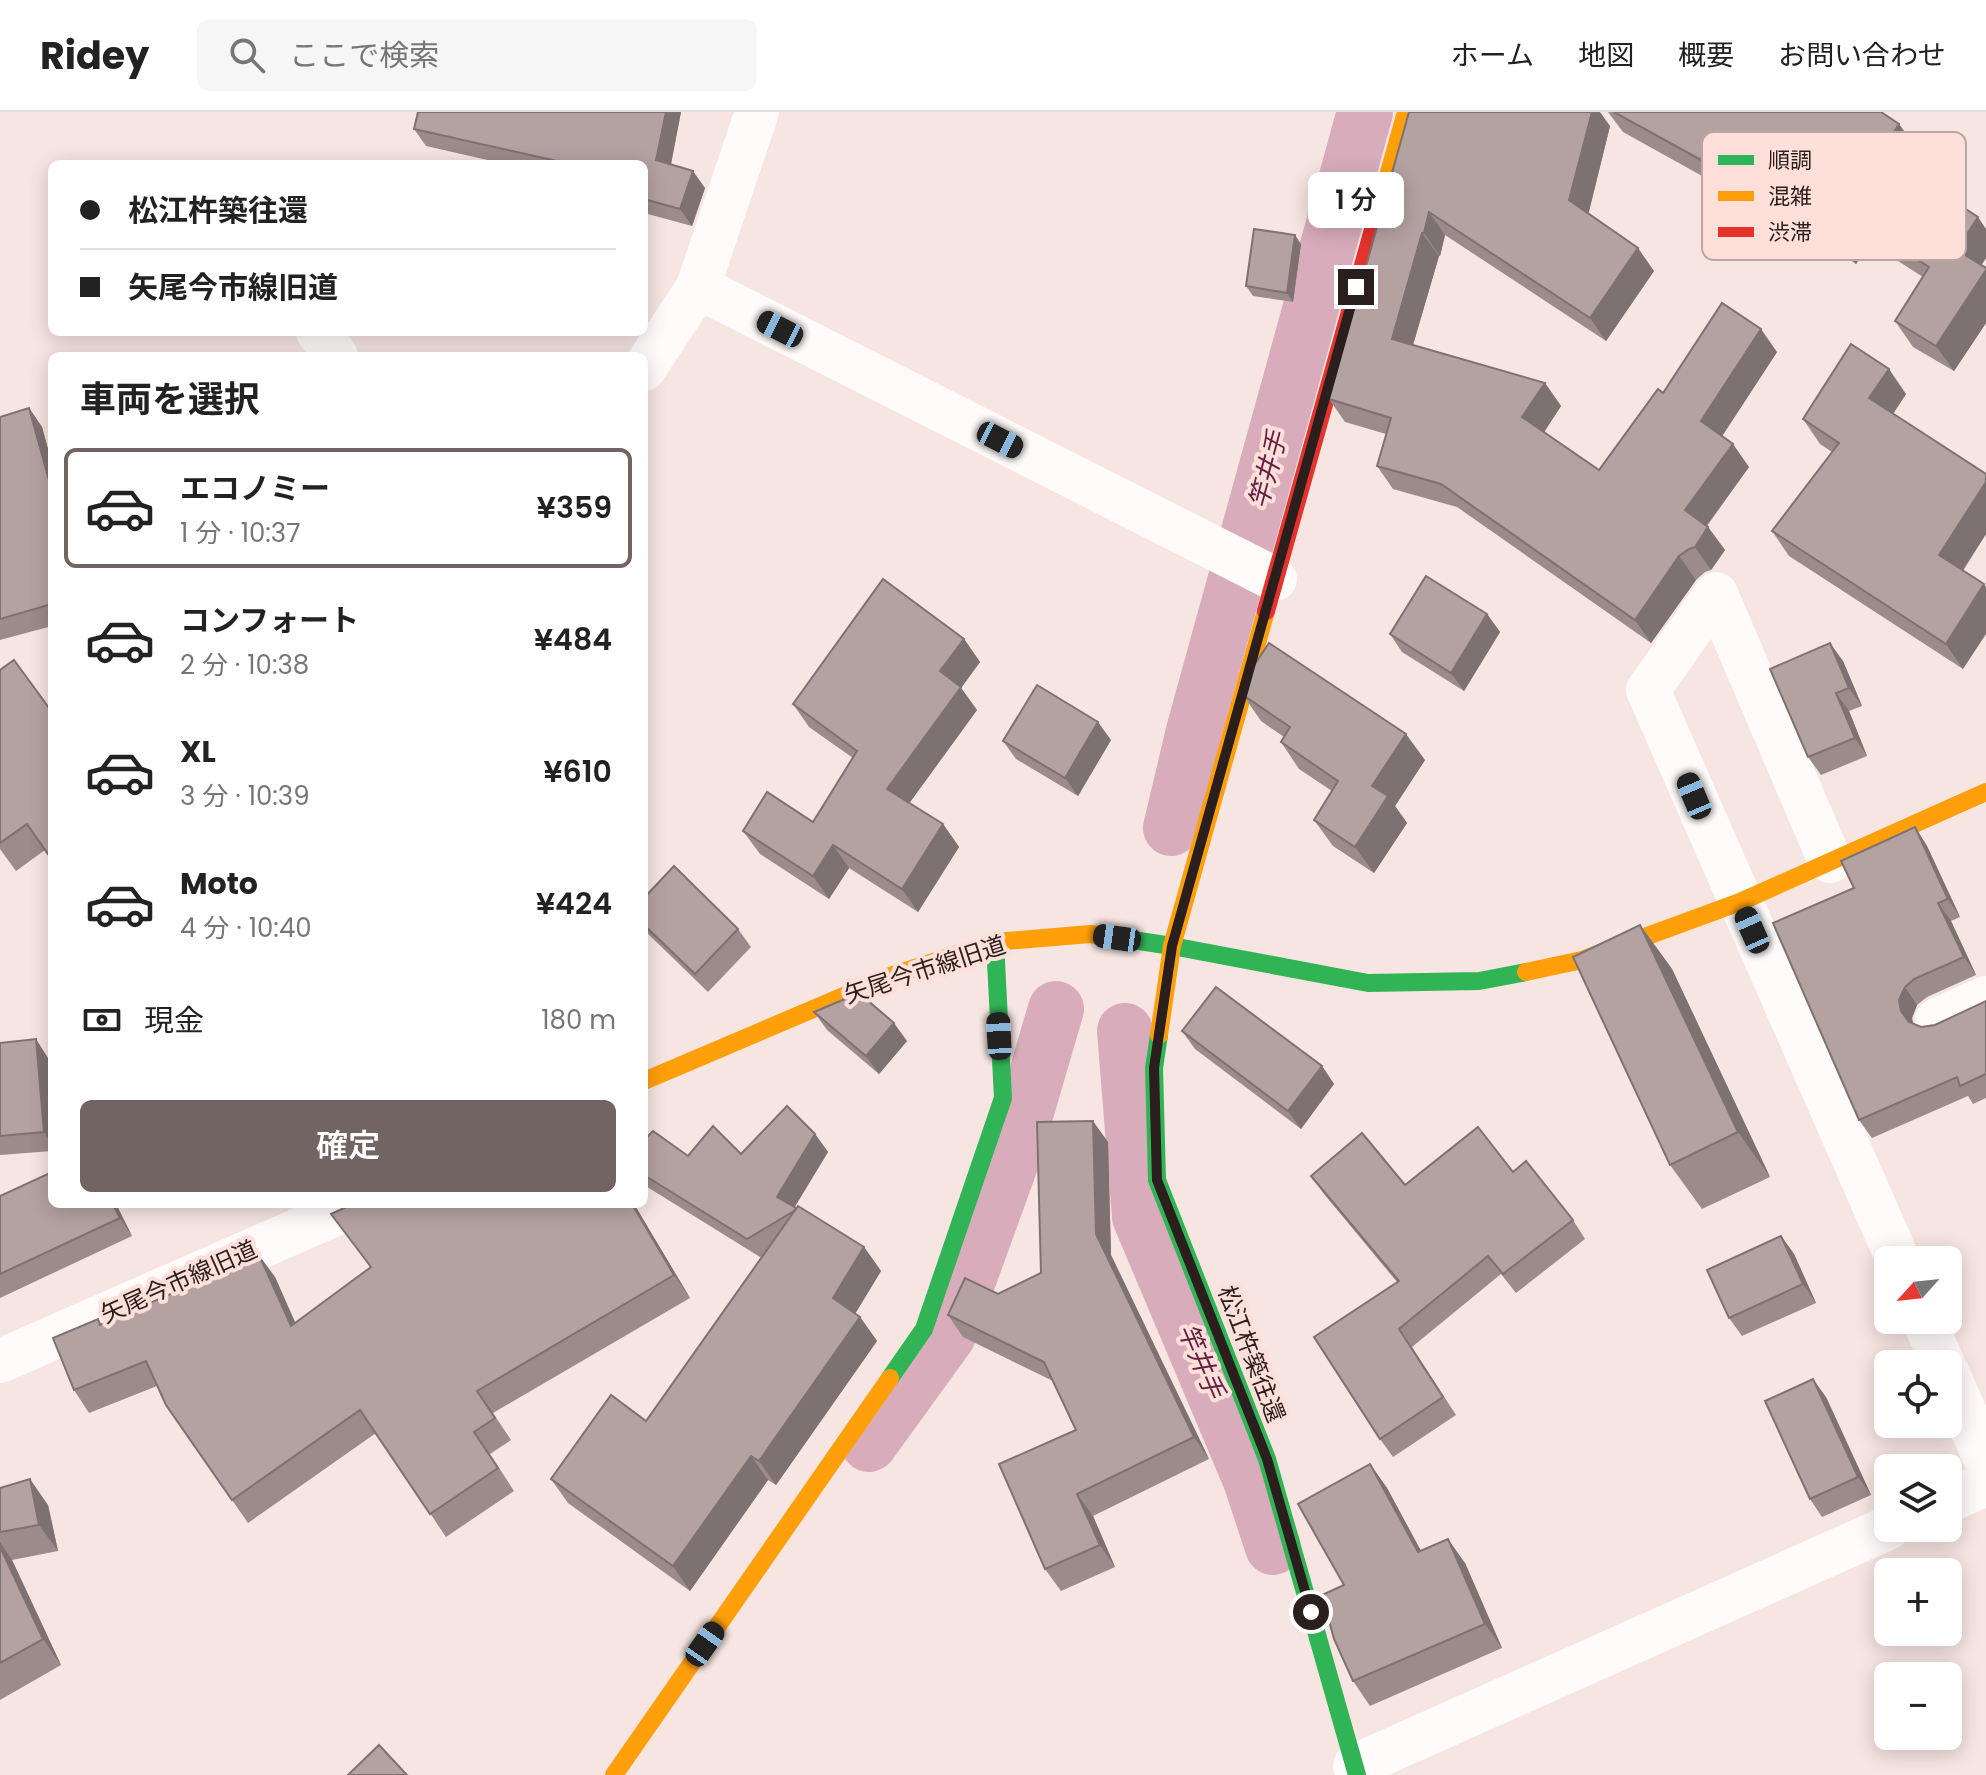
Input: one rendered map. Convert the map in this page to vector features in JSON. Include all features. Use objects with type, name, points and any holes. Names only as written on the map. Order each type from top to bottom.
[{"type":"street","points":[[648,363],[698,287],[757,112]]},
{"type":"street","points":[[1172,946],[1406,112]]},
{"type":"street","points":[[698,287],[1275,579]]},
{"type":"street","points":[[1830,861],[1716,594],[1648,690],[1892,1246]]},
{"type":"street","name":"矢尾今市線旧道","points":[[648,1079],[893,975],[995,942],[1090,934],[1172,946],[1368,983],[1479,981],[1582,960],[1740,902],[1830,861],[1983,800]]},
{"type":"street","points":[[614,1775],[924,1329],[1003,1098],[995,942]]},
{"type":"street","name":"松江杵築往還","points":[[1172,946],[1154,1068],[1157,1180],[1267,1459],[1356,1770]]},
{"type":"street","points":[[1937,1020],[1986,998]]},
{"type":"street","name":"矢尾今市線旧道","points":[[0,1361],[349,1208]]},
{"type":"street","points":[[1962,1406],[1986,1461]]},
{"type":"street","points":[[1962,1495],[1986,1484]]},
{"type":"street","points":[[1356,1770],[1874,1534]]},
{"type":"building","points":[[418,112],[666,112],[656,160],[693,171],[680,209],[648,200],[648,160],[552,160],[414,129]]},
{"type":"building","points":[[1409,112],[1592,112],[1569,200],[1638,248],[1590,318],[1429,212],[1392,339],[1545,383],[1522,417],[1599,470],[1658,389],[1663,393],[1722,303],[1761,329],[1701,421],[1733,444],[1685,510],[1708,527],[1695,547],[1679,556],[1635,620],[1441,484],[1377,466],[1391,418],[1329,399]]},
{"type":"building","points":[[1614,112],[1881,112],[1899,124],[1894,132],[1702,132],[1702,160]]},
{"type":"building","points":[[1966,209],[1978,217],[1966,236]]},
{"type":"building","points":[[1254,229],[1295,235],[1287,293],[1246,286]]},
{"type":"building","points":[[1966,256],[1986,268],[1936,346],[1895,321],[1929,267],[1918,260],[1966,260]]},
{"type":"building","points":[[1851,344],[1889,369],[1869,398],[1986,474],[1986,482],[1939,555],[1984,584],[1946,644],[1772,531],[1839,443],[1803,419]]},
{"type":"building","points":[[29,408],[48,477],[48,605],[0,619],[0,417]]},
{"type":"building","points":[[1426,576],[1487,614],[1451,673],[1390,634]]},
{"type":"building","points":[[883,579],[964,639],[940,671],[961,687],[887,789],[943,824],[902,889],[833,845],[813,876],[743,831],[767,792],[813,822],[857,751],[793,704]]},
{"type":"building","points":[[1269,643],[1406,734],[1372,786],[1388,796],[1355,847],[1314,820],[1338,781],[1281,742],[1290,727],[1243,695],[1249,673]]},
{"type":"building","points":[[1830,643],[1849,688],[1836,693],[1855,738],[1808,757],[1770,669]]},
{"type":"building","points":[[14,660],[48,707],[48,854],[27,824],[0,843],[0,670]]},
{"type":"building","points":[[1037,685],[1098,722],[1065,778],[1003,741]]},
{"type":"building","points":[[1915,827],[1948,899],[1938,903],[1964,957],[1914,979],[1905,987],[1899,1000],[1901,1011],[1909,1022],[1921,1027],[1935,1025],[1986,1001],[1986,1074],[1960,1086],[1957,1077],[1859,1120],[1773,923],[1854,888],[1841,861]]},
{"type":"building","points":[[674,866],[738,929],[695,974],[648,929],[648,894]]},
{"type":"building","points":[[1640,925],[1738,1132],[1670,1165],[1573,957]]},
{"type":"building","points":[[1216,987],[1322,1066],[1288,1111],[1182,1031]]},
{"type":"building","points":[[859,993],[894,1023],[866,1056],[814,1012]]},
{"type":"building","points":[[36,1039],[44,1132],[0,1136],[0,1043]]},
{"type":"building","points":[[787,1106],[815,1134],[777,1197],[796,1208],[747,1239],[648,1177],[648,1136],[653,1131],[688,1156],[713,1126],[741,1154]]},
{"type":"building","points":[[1093,1121],[1096,1234],[1194,1437],[1077,1494],[1100,1545],[1045,1569],[999,1464],[1076,1430],[1044,1362],[948,1315],[965,1278],[998,1294],[1041,1273],[1037,1122]]},
{"type":"building","points":[[1478,1127],[1513,1172],[1526,1161],[1573,1220],[1503,1274],[1488,1256],[1399,1329],[1443,1397],[1380,1439],[1314,1337],[1399,1281],[1311,1176],[1362,1133],[1405,1185]]},
{"type":"building","points":[[48,1174],[48,1208],[115,1208],[120,1218],[0,1274],[0,1196]]},
{"type":"building","points":[[798,1206],[864,1247],[833,1298],[860,1317],[759,1461],[751,1456],[673,1566],[551,1479],[611,1395],[646,1421]]},
{"type":"building","points":[[344,1208],[634,1208],[674,1275],[477,1391],[495,1418],[474,1432],[498,1468],[430,1514],[360,1410],[232,1500],[166,1405],[146,1361],[74,1390],[53,1338],[98,1319],[100,1325],[259,1255],[291,1326],[371,1267],[331,1214]]},
{"type":"building","points":[[1781,1236],[1803,1284],[1729,1318],[1707,1270]]},
{"type":"building","points":[[1813,1379],[1858,1477],[1810,1499],[1765,1401]]},
{"type":"building","points":[[1370,1464],[1418,1552],[1448,1539],[1485,1624],[1353,1681],[1334,1639],[1322,1595],[1344,1585],[1298,1504]]},
{"type":"building","points":[[30,1479],[39,1525],[0,1532],[0,1488]]},
{"type":"building","points":[[0,1547],[43,1639],[0,1663]]},
{"type":"building","points":[[379,1745],[407,1775],[348,1775]]},
{"type":"waterway","name":"竿井手","points":[[1171,828],[1194,731],[1365,112]]},
{"type":"waterway","points":[[869,1444],[948,1335],[1013,1156],[1056,1009]]},
{"type":"waterway","name":"竿井手","points":[[1125,1031],[1140,1217],[1251,1480],[1273,1547]]},
{"type":"traffic: fast","points":[[1126,939],[1368,983],[1479,981],[1526,972]]},
{"type":"traffic: fast","points":[[890,1378],[924,1329],[1003,1098],[995,942]]},
{"type":"traffic: fast","points":[[1159,1035],[1154,1068],[1157,1180],[1267,1459],[1357,1775]]},
{"type":"traffic: slow","points":[[1378,212],[1406,112]]},
{"type":"traffic: slow","points":[[1159,1035],[1172,946],[1266,611]]},
{"type":"traffic: slow","points":[[1526,972],[1582,960],[1740,902],[1986,792]]},
{"type":"traffic: slow","points":[[648,1079],[893,975],[995,942],[1090,934],[1126,939]]},
{"type":"traffic: slow","points":[[614,1775],[890,1378]]},
{"type":"traffic: jam","points":[[1266,611],[1378,212]]},
{"type":"route","points":[[1311,1612],[1267,1459],[1157,1180],[1154,1068],[1172,946],[1356,287]]}]
